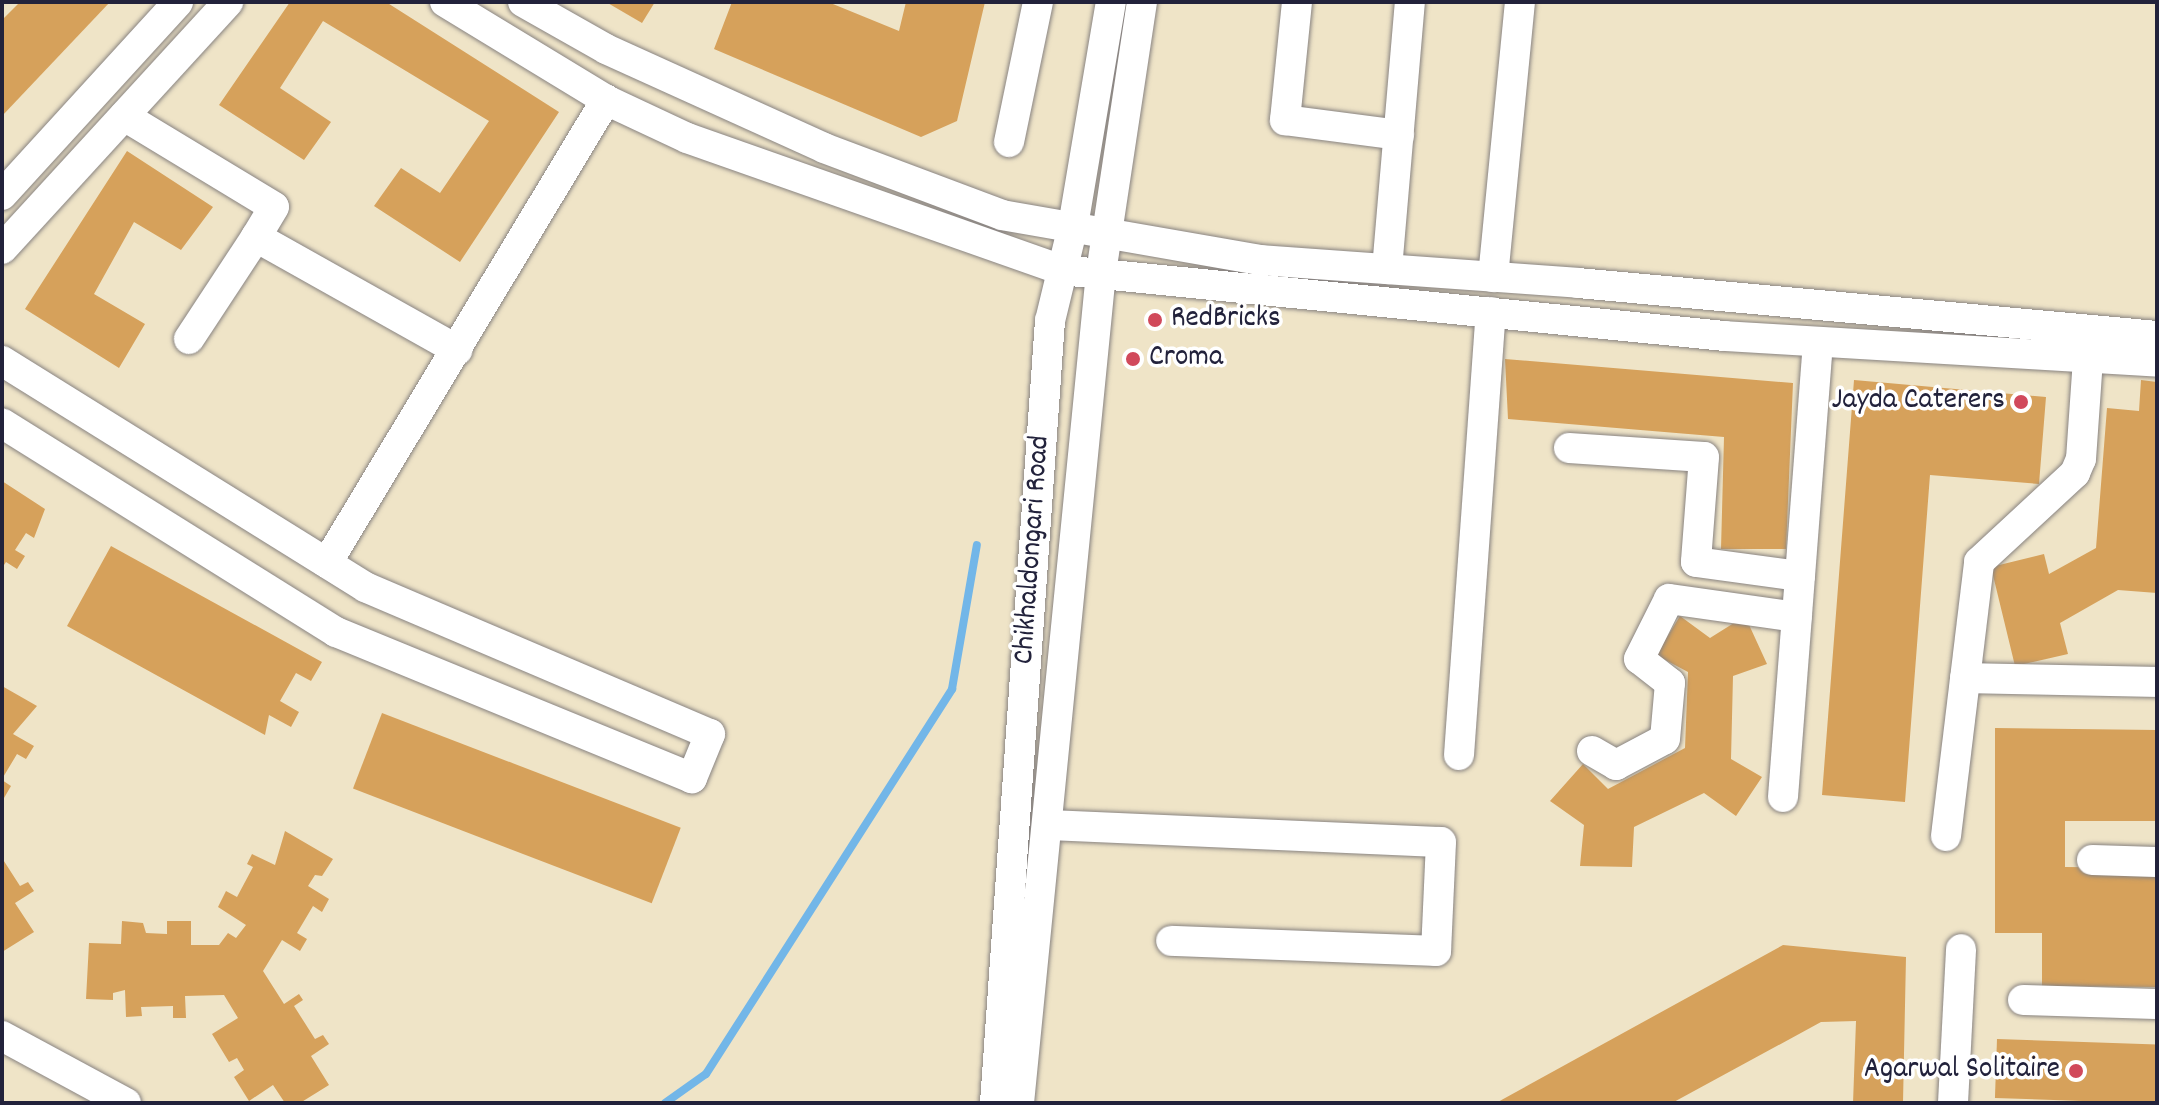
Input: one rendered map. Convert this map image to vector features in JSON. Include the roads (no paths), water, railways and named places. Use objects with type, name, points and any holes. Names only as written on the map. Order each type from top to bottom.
[{"type":"street","points":[[2,195],[178,2]]},
{"type":"street","points":[[2,249],[228,2]]},
{"type":"street","points":[[445,2],[606,100],[687,138],[1061,270],[1818,342],[2157,362]]},
{"type":"street","points":[[523,2],[606,49],[824,148],[1002,215],[1260,260],[1493,277],[2157,336]]},
{"type":"street","points":[[1009,142],[1038,2]]},
{"type":"street","name":"Chikhaldongari Road","points":[[995,1103],[1050,321],[1073,226],[1111,2]]},
{"type":"street","name":"Chikhaldongari Road","points":[[1019,1103],[1101,273],[1142,2]]},
{"type":"street","points":[[1297,2],[1285,120],[1399,135]]},
{"type":"street","points":[[1387,269],[1410,2]]},
{"type":"street","points":[[1493,277],[1520,2]]},
{"type":"street","points":[[327,563],[606,100]]},
{"type":"street","points":[[124,116],[274,207],[189,339]]},
{"type":"street","points":[[256,237],[457,350]]},
{"type":"street","points":[[1459,755],[1491,312]]},
{"type":"street","points":[[1783,797],[1818,342]]},
{"type":"street","points":[[1946,836],[1984,552],[2065,484],[2081,459],[2088,358]]},
{"type":"street","points":[[2,361],[365,587],[710,734],[692,778],[336,632],[2,423]]},
{"type":"street","points":[[1569,448],[1704,457],[1696,562],[1800,576]]},
{"type":"street","points":[[1592,751],[1616,765],[1665,739],[1670,683],[1639,659],[1669,599],[1797,617]]},
{"type":"street","points":[[1965,678],[2157,682]]},
{"type":"street","points":[[1047,825],[1441,842],[1436,951],[1171,941]]},
{"type":"street","points":[[2092,860],[2157,862]]},
{"type":"street","points":[[1953,1103],[1961,949]]},
{"type":"street","points":[[2023,1000],[2157,1004]]},
{"type":"street","points":[[2,1036],[126,1103]]},
{"type":"waterway","points":[[665,1103],[706,1074],[952,689],[977,545]]},
{"type":"place","name":"RedBricks","points":[[1155,320]]},
{"type":"place","name":"Croma","points":[[1133,359]]},
{"type":"place","name":"Jayda Caterers","points":[[2021,402]]},
{"type":"place","name":"Agarwal Solitaire","points":[[2076,1071]]}]
